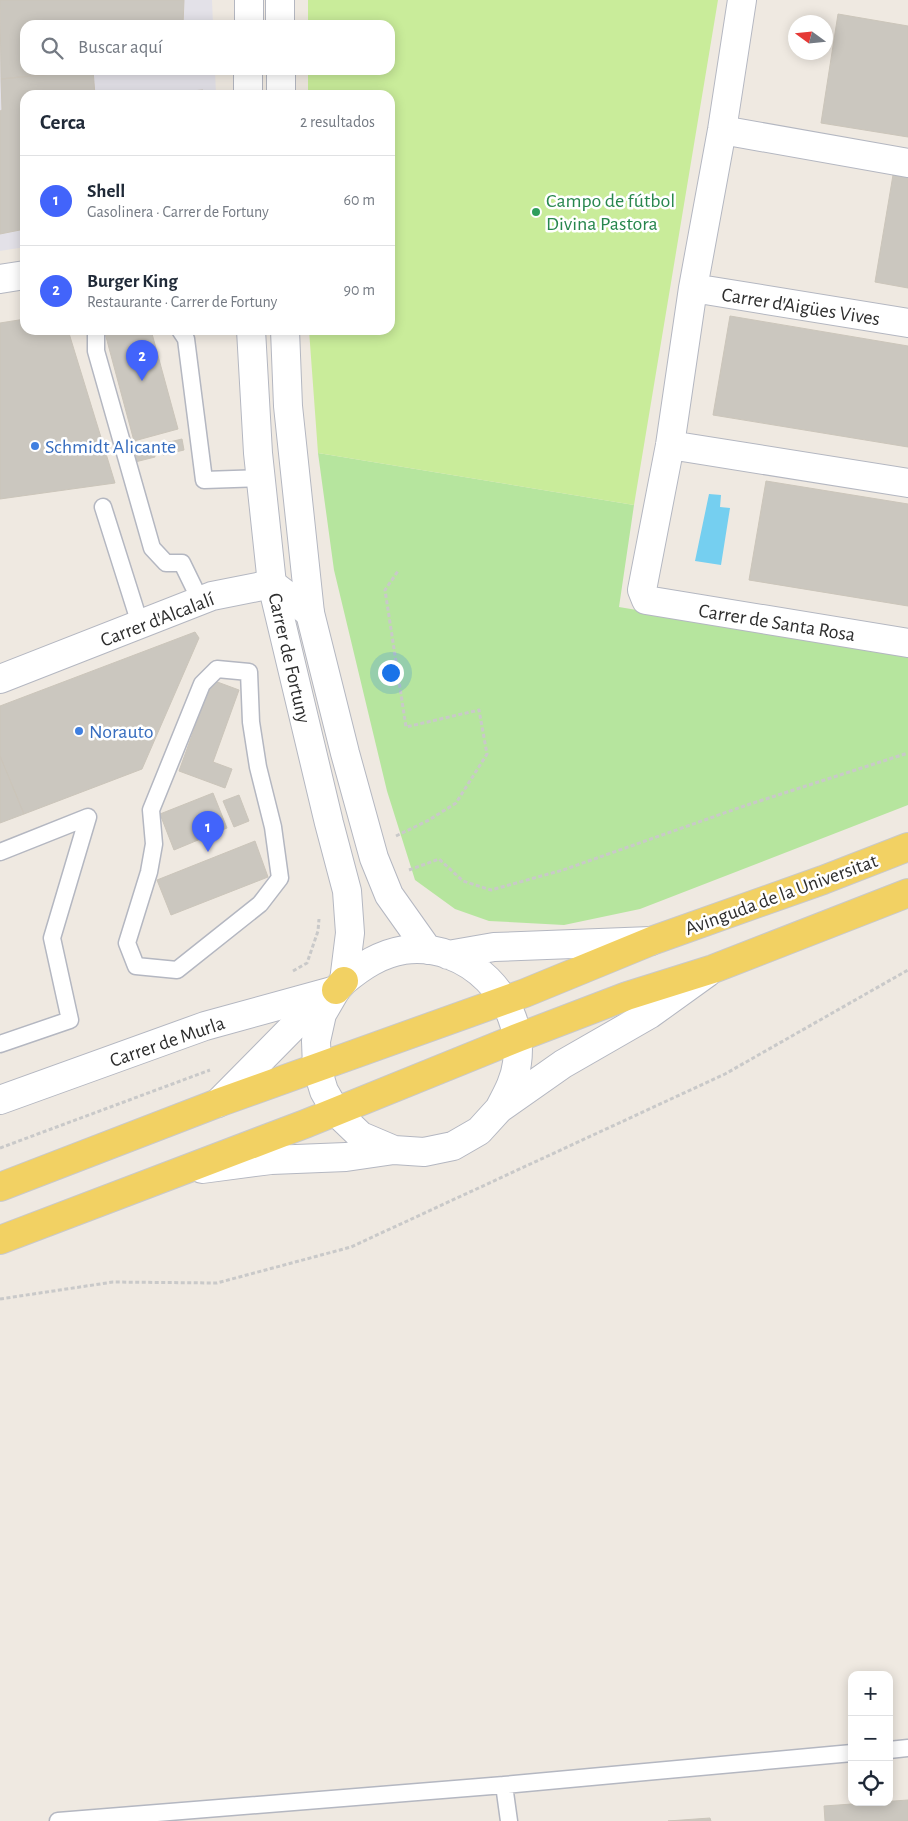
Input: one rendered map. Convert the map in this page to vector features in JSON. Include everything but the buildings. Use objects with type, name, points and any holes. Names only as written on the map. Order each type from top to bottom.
[{"type":"main road","name":"Avinguda de la Universitat","points":[[0,1187],[218,1103],[504,1000],[654,940],[823,880],[908,847]]},
{"type":"main road","name":"Avinguda de la Universitat","points":[[0,1240],[336,1112],[517,1038],[627,996],[713,969],[908,893]]},
{"type":"street","points":[[248,20],[249,0]]},
{"type":"street","points":[[280,0],[280,20]]},
{"type":"street","points":[[742,0],[722,130],[693,288],[670,445],[908,483]]},
{"type":"street","points":[[248,75],[248,90]]},
{"type":"street","points":[[281,75],[281,90]]},
{"type":"street","points":[[722,130],[908,163]]},
{"type":"street","points":[[0,279],[20,276]]},
{"type":"street","name":"Carrer d'Aigües Vives","points":[[693,288],[908,323]]},
{"type":"street","name":"Carrer de Fortuny","points":[[250,335],[260,478],[272,584],[329,823],[348,890],[350,933],[340,986]]},
{"type":"street","name":"Carrer de Fortuny","points":[[285,335],[288,406],[310,613],[345,753],[374,858],[389,894],[438,952]]},
{"type":"street","name":"Carrer de Santa Rosa","points":[[670,445],[642,590],[646,600],[908,643]]},
{"type":"street","points":[[272,584],[310,613]]},
{"type":"street","name":"Carrer d'Alcalalí","points":[[0,679],[200,600],[272,584]]},
{"type":"street","name":"Avinguda de la Universitat","points":[[218,1103],[302,1018],[362,966],[382,956],[405,950],[438,952],[494,947],[654,940]]},
{"type":"street","name":"Avinguda de la Universitat","points":[[438,952],[471,965],[490,980],[504,1000],[513,1018],[517,1038],[517,1063],[511,1087],[499,1109]]},
{"type":"street","name":"Avinguda de la Universitat","points":[[176,1173],[271,1160],[346,1157],[394,1150],[424,1152],[453,1146],[479,1131],[499,1109],[564,1064],[650,1014],[713,969]]},
{"type":"street","name":"Avinguda de la Universitat","points":[[340,986],[322,1014],[316,1041],[317,1068],[324,1091],[336,1112],[361,1136],[394,1150]]},
{"type":"street","name":"Carrer de Murla","points":[[0,1100],[205,1026],[340,986]]},
{"type":"lane","points":[[96,335],[96,351],[152,548],[166,563],[182,563],[200,600]]},
{"type":"lane","points":[[183,335],[186,339],[204,480],[260,478]]},
{"type":"lane","points":[[103,507],[140,624]]},
{"type":"lane","points":[[217,669],[249,672],[251,722],[258,768],[273,827],[280,878],[260,904],[177,970],[136,966],[127,943],[149,872],[154,844],[151,810],[202,684],[217,669]]},
{"type":"lane","points":[[0,852],[88,817],[52,938],[70,1020],[0,1044]]},
{"type":"lane","points":[[893,1750],[908,1748]]},
{"type":"lane","points":[[58,1821],[504,1785],[848,1753]]},
{"type":"lane","points":[[504,1785],[509,1821]]},
{"type":"path","points":[[394,837],[430,820],[456,804],[487,754],[479,710],[406,727],[385,590],[398,571]]},
{"type":"path","points":[[0,1299],[113,1282],[217,1283],[351,1247],[725,1074],[908,970]]},
{"type":"shaded area","points":[[0,0],[212,0],[213,20],[20,20],[20,75],[215,75],[216,90],[20,90],[20,248],[0,251]]},
{"type":"green space","name":"Campo de fútbol Divina Pastora","points":[[308,0],[718,0],[634,505],[318,453],[309,335],[395,335],[395,90],[308,90],[308,75],[395,75],[395,20],[308,20]]},
{"type":"green space","points":[[318,453],[634,505],[619,607],[908,656],[908,805],[640,909],[564,925],[489,921],[455,909],[415,880],[387,791],[334,570]]},
{"type":"water","points":[[709,494],[721,495],[720,507],[730,508],[721,565],[695,561]]},
{"type":"place","name":"Campo de fútbol Divina Pastora","points":[[536,212]]},
{"type":"place","name":"Burger King","points":[[142,381]]},
{"type":"place","name":"Schmidt Alicante","points":[[35,446]]},
{"type":"place","name":"Norauto","points":[[79,731]]},
{"type":"place","name":"Shell","points":[[208,852]]}]
